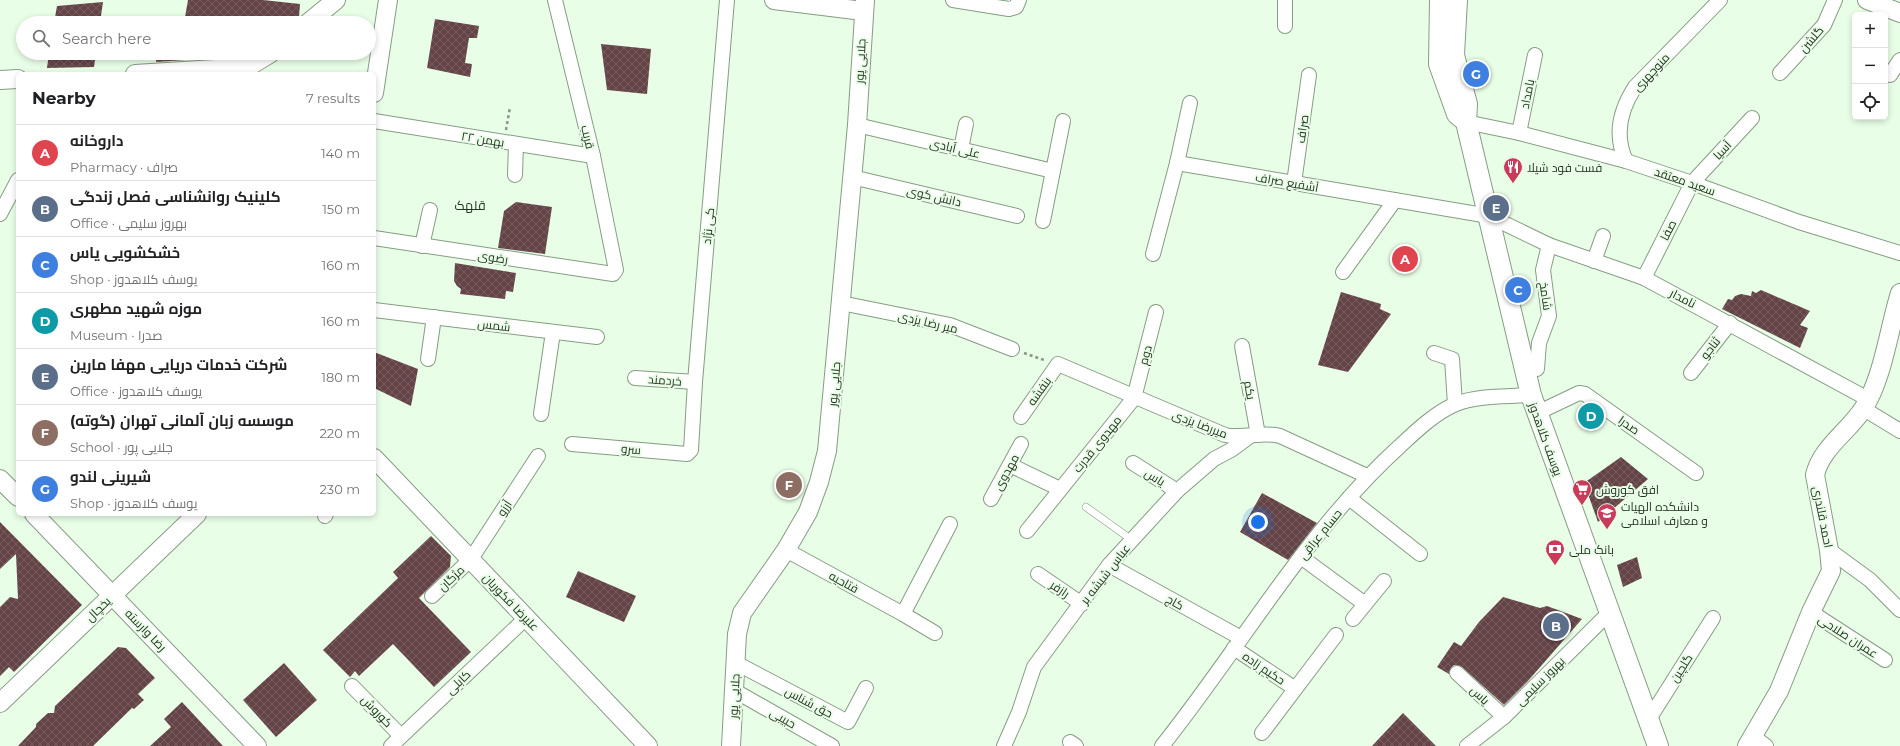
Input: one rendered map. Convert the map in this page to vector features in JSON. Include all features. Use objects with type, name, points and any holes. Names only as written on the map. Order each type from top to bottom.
[{"type":"main road","name":"یوسف کلاهدوز","points":[[1440,0],[1439,64],[1457,114],[1466,122]]},
{"type":"main road","name":"یوسف کلاهدوز","points":[[1457,0],[1454,55],[1467,104],[1466,122],[1534,404],[1658,746]]},
{"type":"street","points":[[317,16],[336,0]]},
{"type":"street","points":[[376,80],[388,0]]},
{"type":"street","name":"قریب","points":[[555,0],[593,156],[616,270],[613,274]]},
{"type":"street","name":"کی نژاد","points":[[689,453],[727,0]]},
{"type":"street","points":[[774,0],[864,6]]},
{"type":"street","points":[[953,0],[1009,9],[1018,4]]},
{"type":"street","points":[[1285,0],[1285,26]]},
{"type":"street","name":"منوچهری","points":[[1626,161],[1620,144],[1619,128],[1622,112],[1627,99],[1635,87],[1720,0]]},
{"type":"street","name":"گلشن","points":[[1780,73],[1824,25],[1835,0]]},
{"type":"street","points":[[1867,0],[1900,13]]},
{"type":"street","name":"جلایی پور","points":[[731,746],[737,634],[742,613],[786,550],[808,512],[819,482],[827,451],[857,125],[864,6]]},
{"type":"street","name":"بامداد","points":[[1519,133],[1535,55]]},
{"type":"street","points":[[167,72],[248,67],[260,60]]},
{"type":"street","points":[[1890,76],[1900,60]]},
{"type":"street","name":"صراف","points":[[1294,183],[1309,75]]},
{"type":"street","points":[[0,80],[16,79]]},
{"type":"street","points":[[1153,254],[1177,163],[1190,103]]},
{"type":"street","name":"آسیا","points":[[1692,183],[1752,118]]},
{"type":"street","name":"۲۲ بهمن","points":[[376,121],[593,156]]},
{"type":"street","points":[[1043,221],[1063,122]]},
{"type":"street","name":"سعید معتقد","points":[[1466,122],[1519,133],[1626,161],[1692,183],[1798,222],[1900,253]]},
{"type":"street","points":[[962,149],[966,124]]},
{"type":"street","name":"علی آبادی","points":[[857,125],[1053,171]]},
{"type":"street","points":[[510,143],[515,175]]},
{"type":"street","name":"آشفیع صراف","points":[[1177,163],[1489,216]]},
{"type":"street","name":"دانش کوی","points":[[852,177],[1016,216]]},
{"type":"street","name":"صفا","points":[[1644,278],[1692,183]]},
{"type":"street","points":[[0,214],[16,184]]},
{"type":"street","points":[[1343,272],[1395,200]]},
{"type":"street","points":[[422,246],[430,210]]},
{"type":"street","name":"نامدار","points":[[1489,216],[1549,245],[1644,278],[1730,323],[1866,404],[1900,431]]},
{"type":"street","points":[[1594,261],[1603,236]]},
{"type":"street","name":"رضوی","points":[[376,238],[613,274]]},
{"type":"street","name":"شامخ","points":[[1537,369],[1539,343],[1549,316],[1543,270],[1549,245]]},
{"type":"street","name":"احمد قلندری","points":[[1755,743],[1831,571],[1829,550],[1815,475],[1817,465],[1866,404],[1878,377],[1900,293]]},
{"type":"street","name":"میر رضا یزدی","points":[[841,303],[950,325],[1012,349]]},
{"type":"street","name":"شمس","points":[[376,310],[597,338]]},
{"type":"street","name":"دوم","points":[[1134,398],[1156,312]]},
{"type":"street","points":[[428,359],[434,317]]},
{"type":"street","name":"ثناجو","points":[[1691,373],[1730,323]]},
{"type":"street","points":[[542,414],[553,332]]},
{"type":"street","name":"یکم","points":[[1242,346],[1254,435]]},
{"type":"street","points":[[1434,353],[1452,359],[1455,404]]},
{"type":"street","name":"میررضا یزدی","points":[[1058,364],[1134,398],[1225,435],[1271,434],[1280,436],[1367,476]]},
{"type":"street","name":"بنفشه","points":[[1021,417],[1058,364]]},
{"type":"street","name":"خردمند","points":[[635,378],[695,382]]},
{"type":"street","name":"صدرا","points":[[1534,404],[1579,393],[1585,394],[1696,473]]},
{"type":"street","name":"مهدوی قدرت","points":[[1026,531],[1134,398]]},
{"type":"street","name":"حسام عراقی","points":[[1162,746],[1185,718],[1280,582],[1367,476],[1413,434],[1455,404],[1479,399],[1534,404]]},
{"type":"street","name":"عباس شیشه بر","points":[[1004,746],[1021,708],[1031,673],[1109,565],[1177,491],[1214,459],[1254,435]]},
{"type":"street","name":"سرو","points":[[572,444],[689,453]]},
{"type":"street","name":"مهدوی","points":[[991,499],[1021,444]]},
{"type":"street","name":"آرزو","points":[[471,560],[538,456]]},
{"type":"street","name":"علیرضا فکوریان","points":[[376,463],[471,560],[648,746]]},
{"type":"street","name":"یاس","points":[[1133,463],[1177,491]]},
{"type":"street","points":[[1010,465],[1060,489]]},
{"type":"street","points":[[0,478],[16,493]]},
{"type":"street","points":[[1349,498],[1420,554]]},
{"type":"street","name":"رضا وارسته","points":[[36,516],[251,744]]},
{"type":"street","name":"یخچال","points":[[0,703],[195,516]]},
{"type":"street","points":[[903,614],[950,524]]},
{"type":"street","name":"فتاحیه","points":[[786,550],[903,614],[935,634]]},
{"type":"street","points":[[1829,550],[1870,580],[1900,610]]},
{"type":"street","points":[[1301,557],[1365,604]]},
{"type":"street","name":"مژگان","points":[[432,596],[471,560]]},
{"type":"street","name":"کاج","points":[[1109,565],[1237,643]]},
{"type":"street","name":"رازفر","points":[[1038,574],[1082,604]]},
{"type":"street","points":[[1353,619],[1384,581]]},
{"type":"street","name":"بهروز سلیمی","points":[[1467,746],[1504,717],[1610,612]]},
{"type":"street","name":"عمران صلاحی","points":[[1812,612],[1885,660]]},
{"type":"street","name":"کابلی","points":[[391,746],[526,618]]},
{"type":"street","name":"گلچین","points":[[1649,719],[1713,618]]},
{"type":"street","name":"حکیم زاده","points":[[1262,733],[1294,688],[1336,635]]},
{"type":"street","name":"حکیم زاده","points":[[1237,643],[1294,688]]},
{"type":"street","name":"حق شناس","points":[[736,663],[848,722],[866,688]]},
{"type":"street","name":"یاس","points":[[1457,674],[1504,717]]},
{"type":"street","name":"کوروش","points":[[352,686],[401,736]]},
{"type":"street","name":"حبیبی","points":[[735,691],[832,746]]},
{"type":"lane","points":[[1086,507],[1132,540]]},
{"type":"path","points":[[510,107],[510,143]]},
{"type":"path","points":[[1012,349],[1058,364]]},
{"type":"building","points":[[188,0],[263,0],[300,4],[299,16],[185,16]]},
{"type":"building","points":[[103,2],[101,16],[55,16],[57,6]]},
{"type":"building","points":[[435,19],[479,26],[477,38],[469,38],[465,63],[472,64],[470,77],[427,68]]},
{"type":"building","points":[[601,44],[651,49],[647,94],[607,90]]},
{"type":"building","points":[[48,60],[95,60],[94,67],[47,68]]},
{"type":"building","points":[[156,60],[186,60],[156,62]]},
{"type":"building","points":[[516,202],[552,207],[545,254],[498,248],[504,211]]},
{"type":"building","points":[[455,263],[516,273],[513,292],[506,291],[505,299],[460,294],[461,289],[454,281]]},
{"type":"building","points":[[1761,290],[1810,311],[1800,325],[1808,328],[1800,348],[1722,309],[1728,299],[1732,300],[1735,296],[1741,294],[1751,296],[1752,291],[1756,293]]},
{"type":"building","points":[[1341,292],[1381,304],[1380,309],[1391,314],[1348,372],[1318,365]]},
{"type":"building","points":[[376,353],[418,369],[411,406],[376,389]]},
{"type":"building","points":[[1621,457],[1648,479],[1598,522],[1584,483]]},
{"type":"building","points":[[1262,493],[1317,523],[1288,560],[1240,532]]},
{"type":"building","points":[[0,522],[82,605],[14,672],[9,667],[0,676],[0,607],[10,597],[18,599],[16,554],[0,569]]},
{"type":"building","points":[[431,536],[451,556],[450,567],[419,598],[471,652],[434,687],[393,644],[359,676],[355,671],[350,677],[323,650],[398,578],[393,572]]},
{"type":"building","points":[[1637,557],[1642,578],[1623,587],[1617,565]]},
{"type":"building","points":[[578,571],[636,596],[624,622],[566,597]]},
{"type":"building","points":[[1503,597],[1540,608],[1547,606],[1582,619],[1528,681],[1504,705],[1462,667],[1454,665],[1449,674],[1437,667],[1454,642],[1461,646],[1479,622]]},
{"type":"building","points":[[118,647],[126,648],[155,678],[138,694],[144,700],[134,709],[132,708],[93,746],[18,746],[36,727],[36,724],[48,713],[54,713],[55,706]]},
{"type":"building","points":[[284,663],[317,700],[276,737],[243,700]]},
{"type":"building","points":[[182,702],[223,746],[150,746],[171,727],[164,719]]},
{"type":"building","points":[[1403,713],[1436,746],[1372,746]]},
{"type":"place","name":"شیرینی لندو","points":[[1476,74]]},
{"type":"place","name":"فست فود شیلا","points":[[1513,184]]},
{"type":"place","name":"شرکت خدمات دریایی مهفا مارین","points":[[1496,208]]},
{"type":"place","name":"داروخانه","points":[[1405,259]]},
{"type":"place","name":"خشکشویی یاس","points":[[1518,290]]},
{"type":"place","name":"موزه شهید مطهری","points":[[1591,416]]},
{"type":"place","name":"موسسه زبان آلمانی تهران (گوته)","points":[[789,485]]},
{"type":"place","name":"افق کوروش","points":[[1582,506]]},
{"type":"place","name":"دانشکده الهیات و معارف اسلامی","points":[[1607,530]]},
{"type":"place","name":"بانک ملی","points":[[1555,566]]},
{"type":"place","name":"کلینیک روانشناسی فصل زندگی","points":[[1556,626]]},
{"type":"district","name":"قلهک","points":[[470,205]]}]
